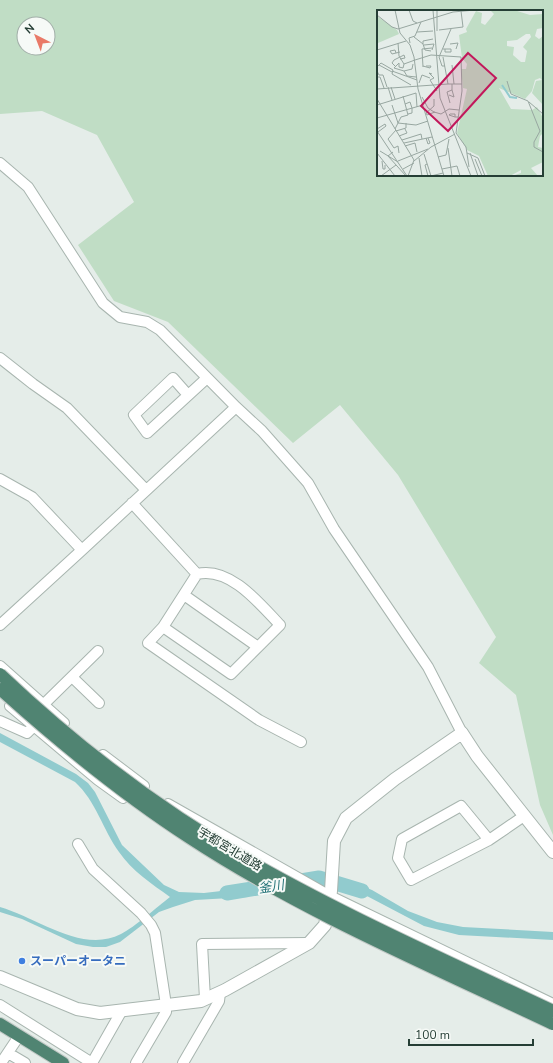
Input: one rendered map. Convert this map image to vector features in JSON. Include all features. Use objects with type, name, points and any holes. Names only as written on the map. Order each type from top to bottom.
[{"type":"highway","name":"宇都宮北道路","points":[[0,674],[50,718],[135,787],[216,841],[256,865],[323,901],[553,1011]]},
{"type":"highway","name":"宇都宮北道路","points":[[0,689],[82,760],[129,796],[190,839],[318,911],[553,1024]]},
{"type":"highway","points":[[0,1024],[63,1063]]},
{"type":"street","points":[[0,163],[28,187],[103,303],[120,317],[147,322],[160,330],[236,407],[262,431],[308,483],[334,529],[428,667],[462,733],[477,756],[553,852]]},
{"type":"street","points":[[0,358],[67,408],[146,490]]},
{"type":"street","points":[[188,395],[173,378],[134,415],[148,433],[207,378]]},
{"type":"street","points":[[0,625],[236,407]]},
{"type":"street","points":[[0,479],[32,497],[82,550]]},
{"type":"street","points":[[132,503],[197,574]]},
{"type":"street","points":[[163,626],[231,674],[280,625],[256,600],[233,581],[207,572],[197,574],[163,626],[148,643],[259,720],[301,742]]},
{"type":"street","points":[[184,595],[258,647]]},
{"type":"street","points":[[43,705],[98,651]]},
{"type":"street","points":[[0,666],[78,736],[167,804],[330,893],[553,1004]]},
{"type":"street","points":[[72,677],[99,703]]},
{"type":"street","points":[[0,697],[33,727],[98,780],[197,848],[326,920],[553,1028]]},
{"type":"street","points":[[0,721],[27,733],[33,727]]},
{"type":"street","points":[[0,977],[77,1009],[100,1013],[121,1012],[205,999],[220,993],[309,944],[325,925],[330,893],[334,842],[346,818],[395,780],[462,733]]},
{"type":"street","points":[[489,840],[461,806],[402,839],[398,858],[411,880],[489,840],[524,816]]},
{"type":"street","points":[[78,844],[93,869],[141,913],[151,924],[155,933],[166,1012],[136,1063]]},
{"type":"street","points":[[205,999],[202,944],[309,944]]},
{"type":"street","points":[[183,1063],[219,1001],[220,993]]},
{"type":"street","points":[[0,1005],[92,1063],[121,1012]]},
{"type":"street","points":[[1,1063],[19,1036]]},
{"type":"street","points":[[8,1053],[25,1063]]},
{"type":"green space","points":[[0,0],[553,0],[553,835],[540,805],[516,695],[479,663],[496,637],[398,475],[340,405],[293,443],[168,322],[114,301],[78,245],[134,202],[97,135],[42,111],[0,114]]},
{"type":"water","points":[[0,733],[76,774],[88,783],[95,792],[122,845],[164,885],[179,892],[204,893],[247,888],[248,897],[195,900],[173,907],[159,912],[120,942],[106,947],[93,947],[76,944],[22,919],[0,912],[0,907],[60,932],[76,937],[91,940],[106,939],[127,931],[170,897],[143,877],[124,859],[113,843],[94,807],[75,782],[0,742]]},
{"type":"water","points":[[344,879],[372,890],[408,911],[437,922],[463,927],[553,932],[553,940],[459,935],[424,926],[365,895],[342,886]]},
{"type":"waterway","name":"釜川","points":[[227,893],[319,878],[362,891]]},
{"type":"place","name":"スーパーオータニ","points":[[22,961]]}]
